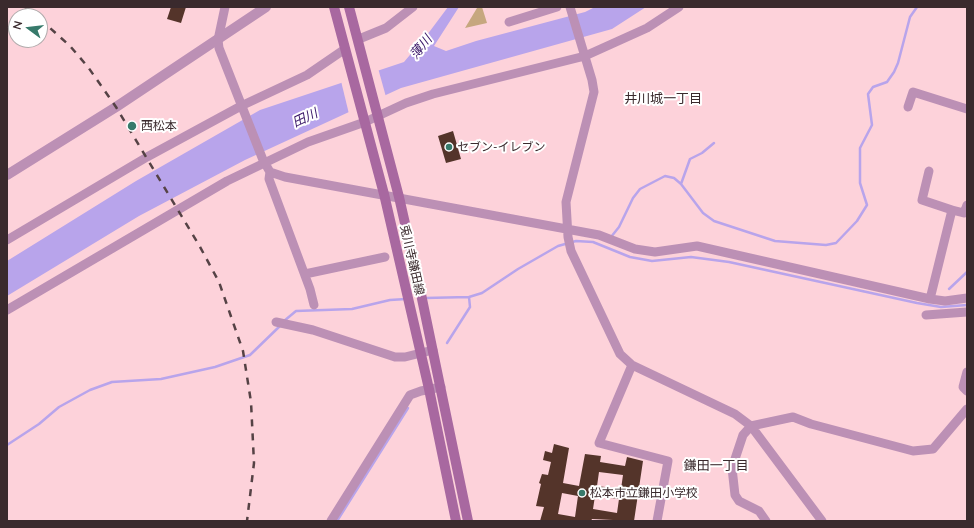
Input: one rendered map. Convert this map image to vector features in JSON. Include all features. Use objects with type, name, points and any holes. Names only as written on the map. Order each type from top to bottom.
[{"type":"main road","name":"兎川寺鎌田線","points":[[334,7],[384,194],[429,389],[456,521]]},
{"type":"main road","name":"兎川寺鎌田線","points":[[349,7],[360,43],[399,197],[441,387],[468,521]]},
{"type":"street","points":[[224,7],[218,40],[219,48],[264,161],[270,172],[270,179],[305,274],[314,305]]},
{"type":"street","points":[[7,175],[218,40],[266,7]]},
{"type":"street","points":[[360,43],[386,28],[413,7]]},
{"type":"street","points":[[509,22],[557,7]]},
{"type":"street","points":[[570,7],[585,53],[594,92],[566,202],[568,238],[620,354],[632,365],[735,414],[751,426],[822,521]]},
{"type":"street","points":[[7,310],[227,181],[264,161],[364,120],[377,113],[433,94],[585,53],[647,28],[679,7]]},
{"type":"street","points":[[7,240],[147,157],[307,75],[346,51]]},
{"type":"street","points":[[908,107],[913,92],[967,109]]},
{"type":"street","points":[[929,171],[922,200],[964,213],[967,205]]},
{"type":"street","points":[[270,172],[285,177],[399,197],[568,238],[603,237],[635,250],[655,252],[697,246],[930,299],[945,301],[967,298]]},
{"type":"street","points":[[930,299],[952,210]]},
{"type":"street","points":[[305,274],[385,257]]},
{"type":"street","points":[[926,315],[967,312]]},
{"type":"street","points":[[276,322],[313,330],[395,357],[405,357],[433,350]]},
{"type":"street","points":[[632,365],[599,443],[668,461],[657,521]]},
{"type":"street","points":[[967,372],[963,387],[967,391]]},
{"type":"street","points":[[331,521],[410,395],[441,387]]},
{"type":"street","points":[[766,521],[759,511],[739,501],[735,495],[732,468],[743,435],[751,426],[793,417],[811,424],[912,451],[932,449],[967,409]]},
{"type":"shaded area","points":[[482,7],[487,23],[465,28],[477,8]]},
{"type":"water","points":[[448,7],[459,7],[434,46],[446,51],[476,41],[585,12],[595,7],[646,7],[612,29],[401,88],[245,160],[139,216],[7,296],[7,261],[136,181],[260,110],[404,62]]},
{"type":"pier","points":[[378,68],[386,97],[349,114],[341,81]]},
{"type":"building","points":[[171,7],[186,7],[181,23],[167,19]]},
{"type":"building","points":[[453,131],[461,159],[446,163],[438,136]]},
{"type":"building","points":[[554,444],[569,448],[563,483],[579,486],[585,454],[601,456],[600,462],[625,466],[627,457],[643,461],[634,521],[592,519],[591,521],[540,521],[544,507],[536,506],[541,484],[539,483],[542,474],[548,475],[551,462],[543,460],[545,451],[552,453]],"holes":[[[599,472],[623,475],[621,489],[597,486]],[[562,493],[578,496],[575,517],[558,514]],[[595,496],[619,499],[617,513],[593,509]]]},
{"type":"waterway","points":[[611,237],[619,227],[633,198],[640,189],[665,176],[674,178],[681,184],[703,213],[714,221],[775,241],[826,245],[836,243],[857,221],[867,205],[860,183],[860,148],[872,125],[868,94],[873,87],[887,82],[894,72],[898,63],[910,17],[917,7]]},
{"type":"waterway","points":[[681,184],[690,159],[702,153],[714,143]]},
{"type":"waterway","points":[[425,298],[469,297],[482,293],[518,269],[558,246],[576,241],[593,242],[630,257],[652,261],[691,257],[729,262],[917,303],[941,307],[967,305]]},
{"type":"waterway","points":[[949,289],[967,272]]},
{"type":"waterway","points":[[447,343],[470,307],[469,297]]},
{"type":"waterway","points":[[284,321],[296,311],[352,309],[390,300],[406,299]]},
{"type":"waterway","points":[[7,445],[39,424],[59,407],[90,390],[112,382],[161,379],[215,367],[250,355],[281,325]]},
{"type":"waterway","points":[[337,521],[408,408]]},
{"type":"railway","points":[[48,26],[70,46],[88,67],[116,107],[199,245],[219,282],[243,351],[251,402],[254,463],[247,521]]},
{"type":"place","name":"西松本","points":[[132,126]]},
{"type":"place","name":"セブン-イレブン","points":[[449,147]]},
{"type":"place","name":"松本市立鎌田小学校","points":[[582,493]]},
{"type":"district","name":"井川城一丁目","points":[[663,99]]},
{"type":"district","name":"鎌田一丁目","points":[[716,466]]},
{"type":"water label","name":"薄川","points":[[421,47]]},
{"type":"water label","name":"田川","points":[[305,118]]}]
